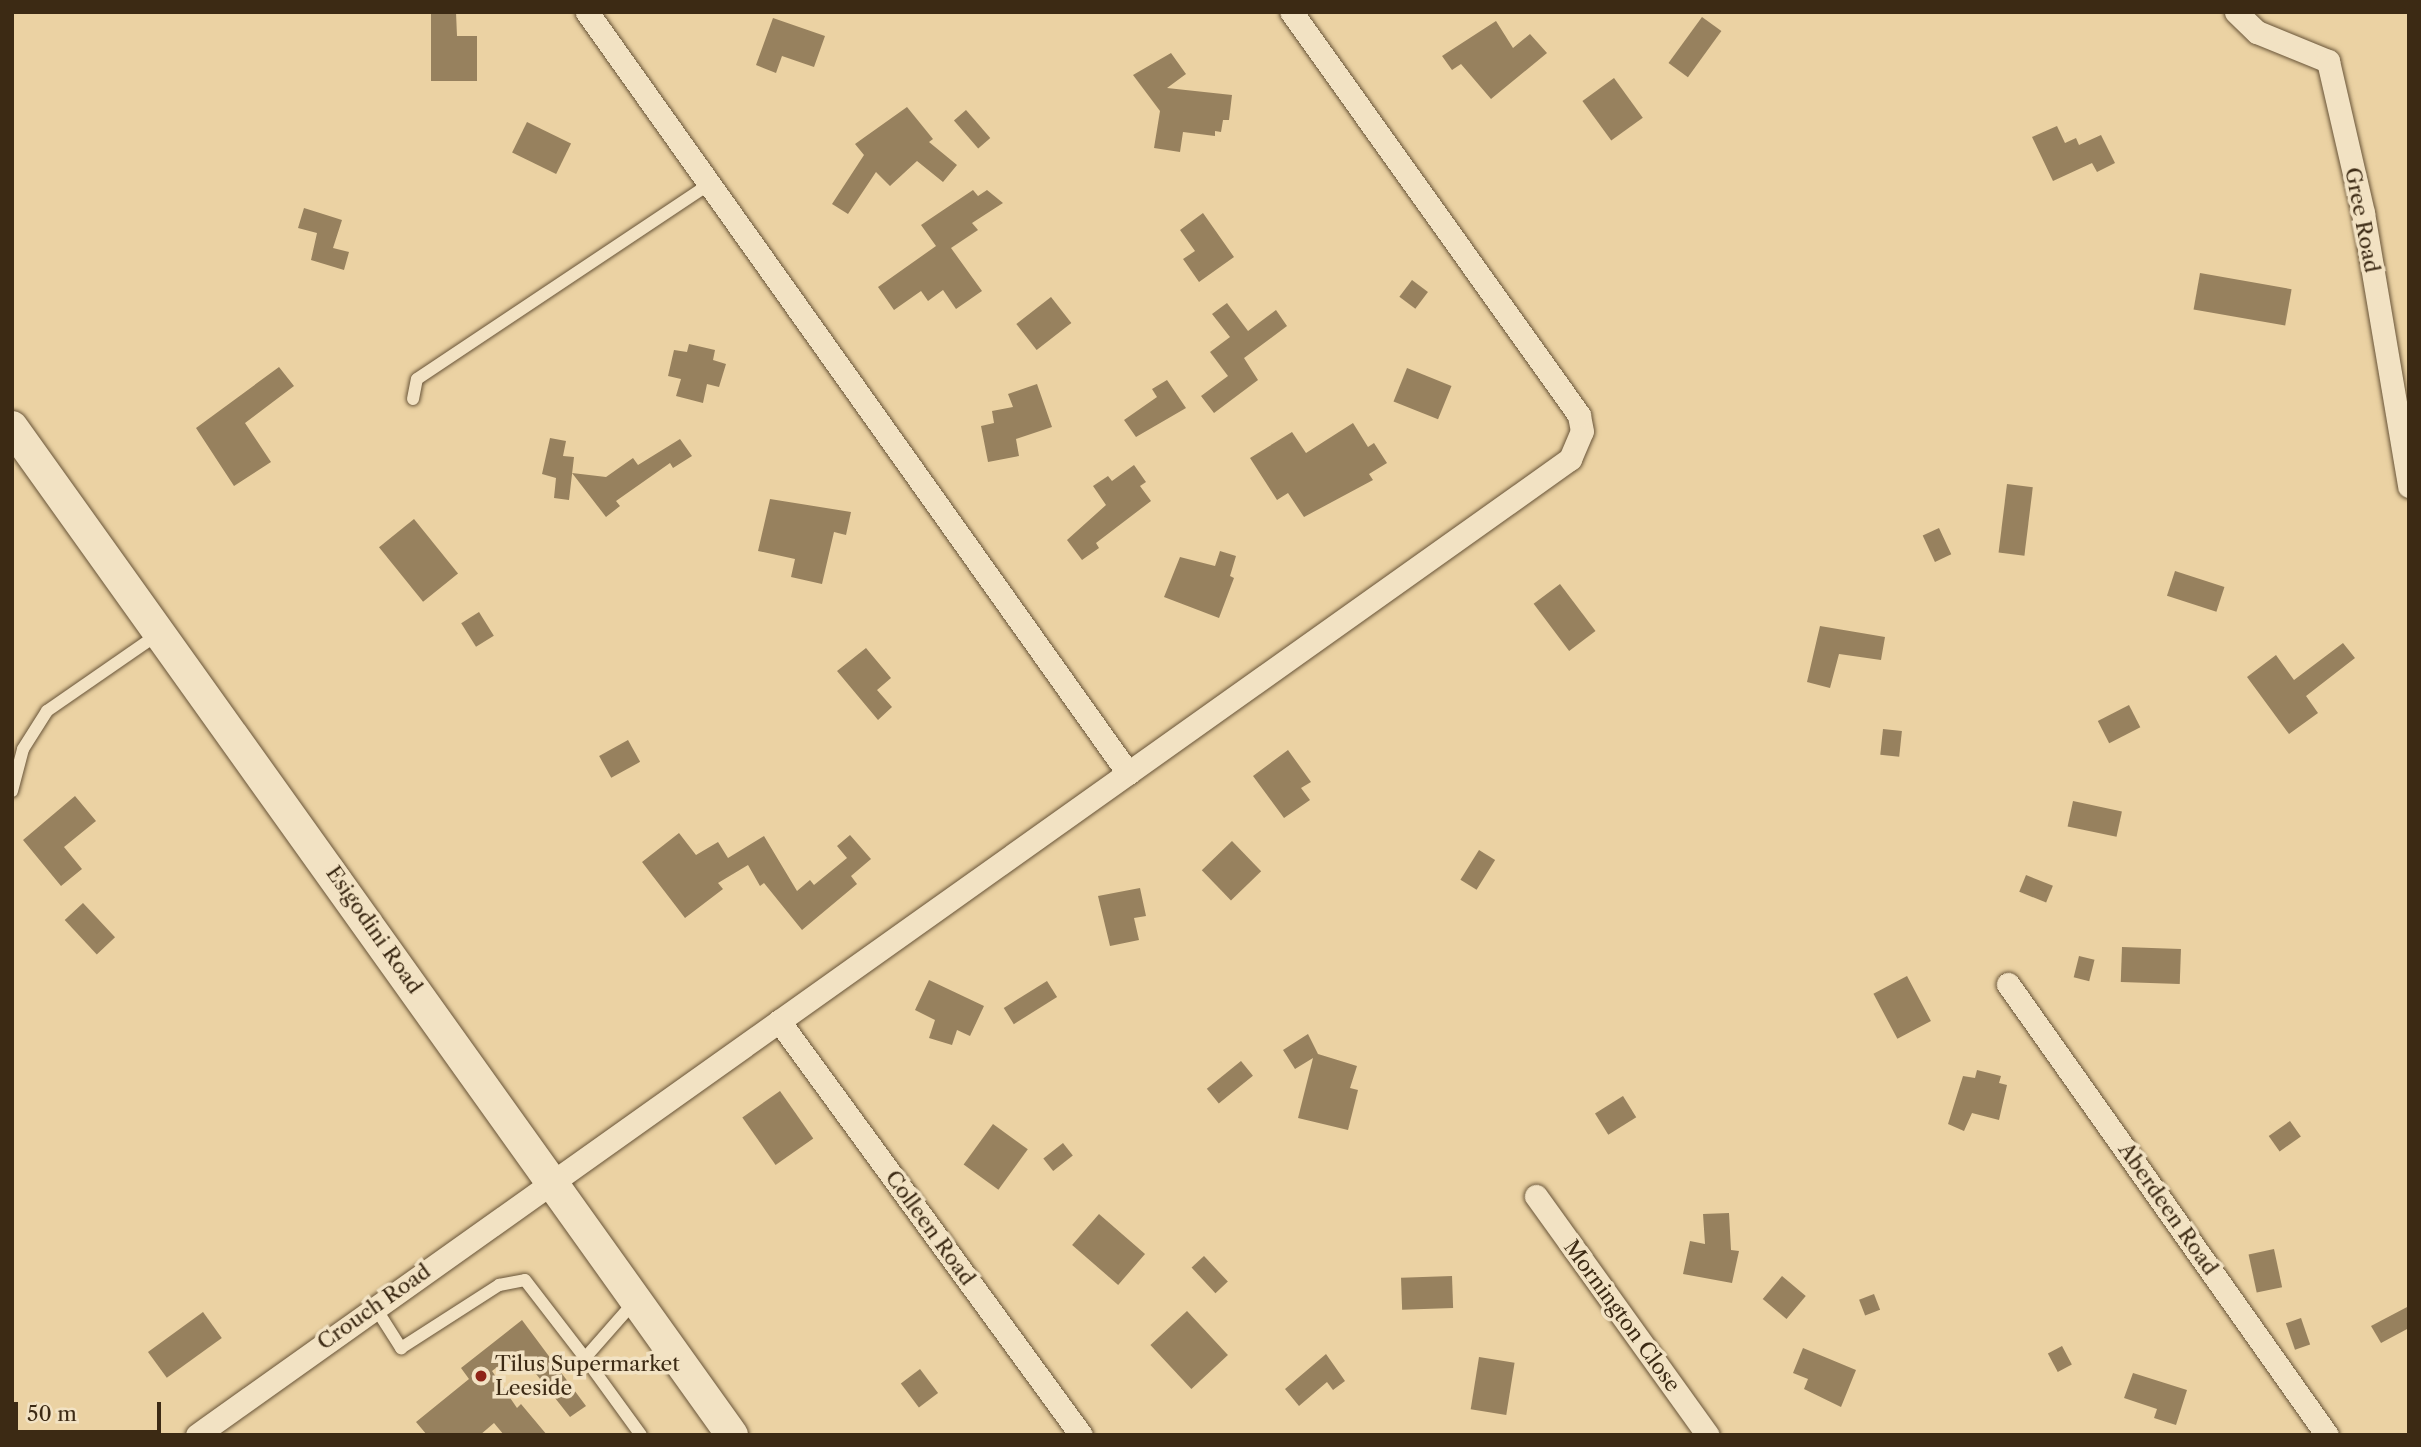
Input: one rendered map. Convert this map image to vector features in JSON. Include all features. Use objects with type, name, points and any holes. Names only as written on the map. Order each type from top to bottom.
[{"type":"main road","name":"Esigodini Road","points":[[12,427],[162,632],[733,1435]]},
{"type":"street","points":[[587,12],[1128,773]]},
{"type":"street","name":"Crouch Road","points":[[197,1435],[1570,459],[1582,431],[1579,415],[1292,12]]},
{"type":"street","name":"Gree Road","points":[[2236,12],[2257,32],[2328,61],[2363,213],[2409,486]]},
{"type":"street","name":"Aberdeen Road","points":[[2008,984],[2328,1435]]},
{"type":"street","name":"Colleen Road","points":[[779,1021],[1081,1435]]},
{"type":"street","name":"Mornington Close","points":[[1536,1196],[1708,1435]]},
{"type":"lane","points":[[414,399],[417,379],[709,184]]},
{"type":"lane","points":[[12,791],[23,749],[47,711],[162,632]]},
{"type":"lane","points":[[375,1307],[401,1348],[499,1285],[525,1280],[641,1435]]},
{"type":"lane","points":[[585,1358],[636,1300]]},
{"type":"building","points":[[431,12],[456,12],[457,36],[477,36],[477,81],[431,81]]},
{"type":"building","points":[[1702,17],[1721,31],[1688,77],[1668,63]]},
{"type":"building","points":[[773,18],[825,36],[814,67],[782,56],[776,73],[756,65]]},
{"type":"building","points":[[1496,21],[1513,48],[1530,34],[1547,53],[1491,99],[1461,64],[1452,70],[1442,56]]},
{"type":"building","points":[[1171,53],[1186,74],[1167,88],[1232,95],[1229,120],[1223,120],[1221,132],[1215,131],[1215,136],[1183,132],[1180,152],[1154,148],[1160,111],[1133,75]]},
{"type":"building","points":[[1614,78],[1643,118],[1611,141],[1582,101]]},
{"type":"building","points":[[907,107],[933,139],[929,142],[957,165],[943,182],[917,161],[890,186],[876,172],[848,214],[832,204],[864,155],[855,144]]},
{"type":"building","points":[[966,110],[990,138],[978,148],[954,120]]},
{"type":"building","points":[[527,122],[571,143],[556,174],[512,153]]},
{"type":"building","points":[[2057,126],[2065,143],[2076,138],[2079,145],[2101,135],[2115,163],[2097,172],[2092,163],[2053,181],[2032,137]]},
{"type":"building","points":[[973,190],[978,196],[987,190],[1003,203],[972,223],[978,230],[951,248],[982,291],[956,309],[943,290],[928,301],[921,291],[894,310],[878,287],[936,246],[921,225]]},
{"type":"building","points":[[304,208],[342,220],[333,248],[349,252],[344,270],[311,260],[317,233],[298,228]]},
{"type":"building","points":[[1203,213],[1234,257],[1199,282],[1183,259],[1195,251],[1180,230]]},
{"type":"building","points":[[2200,273],[2292,289],[2285,326],[2194,309]]},
{"type":"building","points":[[1412,280],[1428,292],[1415,309],[1399,297]]},
{"type":"building","points":[[1051,297],[1071,323],[1037,350],[1016,324]]},
{"type":"building","points":[[1227,303],[1248,331],[1276,310],[1287,326],[1244,358],[1258,380],[1214,413],[1201,396],[1228,376],[1210,352],[1230,337],[1212,314]]},
{"type":"building","points":[[689,344],[715,350],[713,360],[726,364],[719,387],[707,384],[703,403],[676,396],[681,379],[668,376],[674,350],[687,352]]},
{"type":"building","points":[[279,367],[294,386],[245,423],[271,462],[234,486],[196,428]]},
{"type":"building","points":[[1407,368],[1452,386],[1438,419],[1394,401]]},
{"type":"building","points":[[1167,380],[1186,408],[1136,437],[1124,420],[1157,397],[1152,389]]},
{"type":"building","points":[[1037,384],[1052,427],[1016,439],[1019,456],[988,462],[981,426],[994,423],[992,411],[1013,407],[1008,394]]},
{"type":"building","points":[[1353,423],[1368,447],[1374,443],[1387,463],[1369,474],[1373,480],[1304,517],[1288,493],[1277,500],[1250,458],[1292,432],[1306,453]]},
{"type":"building","points":[[550,438],[566,441],[563,456],[574,457],[569,500],[554,498],[556,478],[542,474]]},
{"type":"building","points":[[680,439],[692,456],[673,468],[670,463],[616,501],[620,506],[606,517],[572,473],[606,477],[633,458],[638,465]]},
{"type":"building","points":[[1134,465],[1146,482],[1140,486],[1151,501],[1096,543],[1099,548],[1082,560],[1067,540],[1106,505],[1093,486],[1108,476],[1112,481]]},
{"type":"building","points":[[2007,484],[2033,487],[2024,556],[1999,552]]},
{"type":"building","points":[[770,499],[851,512],[846,535],[834,532],[822,584],[791,577],[795,559],[758,551]]},
{"type":"building","points":[[414,519],[458,573],[423,602],[379,547]]},
{"type":"building","points":[[1939,528],[1951,554],[1935,562],[1923,536]]},
{"type":"building","points":[[1220,551],[1236,556],[1230,576],[1234,578],[1219,618],[1164,597],[1180,557],[1215,566]]},
{"type":"building","points":[[2175,571],[2224,587],[2216,612],[2167,596]]},
{"type":"building","points":[[1560,584],[1596,631],[1569,651],[1534,604]]},
{"type":"building","points":[[479,612],[494,636],[476,647],[461,623]]},
{"type":"building","points":[[1820,626],[1885,637],[1881,660],[1839,654],[1830,688],[1807,682]]},
{"type":"building","points":[[2343,643],[2355,658],[2306,696],[2318,713],[2289,734],[2247,677],[2276,655],[2294,680]]},
{"type":"building","points":[[866,648],[891,678],[877,690],[892,707],[878,720],[837,671]]},
{"type":"building","points":[[2129,705],[2140,727],[2109,743],[2098,721]]},
{"type":"building","points":[[1883,729],[1902,731],[1899,757],[1880,755]]},
{"type":"building","points":[[628,740],[640,762],[611,778],[599,756]]},
{"type":"building","points":[[1288,750],[1311,782],[1301,788],[1310,800],[1284,818],[1253,776]]},
{"type":"building","points":[[75,796],[96,821],[64,847],[82,869],[61,886],[23,840]]},
{"type":"building","points":[[2073,801],[2122,811],[2117,837],[2068,826]]},
{"type":"building","points":[[679,833],[696,855],[718,842],[728,858],[764,836],[797,891],[810,880],[814,885],[847,858],[837,846],[850,835],[871,859],[851,876],[857,884],[802,930],[764,883],[760,886],[748,865],[718,883],[723,889],[685,918],[642,862]]},
{"type":"building","points":[[1232,841],[1261,871],[1231,900],[1202,870]]},
{"type":"building","points":[[1479,850],[1495,860],[1477,890],[1460,880]]},
{"type":"building","points":[[2026,875],[2053,886],[2046,903],[2019,892]]},
{"type":"building","points":[[1140,888],[1146,916],[1134,918],[1139,940],[1110,946],[1098,896]]},
{"type":"building","points":[[83,903],[115,937],[97,954],[65,920]]},
{"type":"building","points":[[2122,947],[2181,949],[2180,984],[2121,982]]},
{"type":"building","points":[[2079,956],[2095,960],[2089,981],[2074,977]]},
{"type":"building","points":[[1907,976],[1931,1021],[1897,1039],[1873,994]]},
{"type":"building","points":[[929,980],[984,1006],[970,1036],[957,1030],[952,1045],[929,1038],[935,1020],[915,1010]]},
{"type":"building","points":[[1047,981],[1057,997],[1014,1024],[1004,1008]]},
{"type":"building","points":[[1308,1034],[1318,1054],[1357,1066],[1350,1088],[1358,1090],[1348,1130],[1298,1118],[1313,1058],[1295,1069],[1283,1050]]},
{"type":"building","points":[[1241,1061],[1253,1076],[1219,1103],[1207,1089]]},
{"type":"building","points":[[1977,1070],[2001,1076],[1999,1083],[2007,1085],[1999,1120],[1972,1113],[1964,1131],[1948,1124],[1963,1076],[1975,1078]]},
{"type":"building","points":[[780,1091],[813,1139],[776,1165],[742,1117]]},
{"type":"building","points":[[1623,1096],[1636,1117],[1608,1135],[1595,1113]]},
{"type":"building","points":[[2290,1121],[2301,1137],[2280,1151],[2269,1136]]},
{"type":"building","points":[[993,1124],[1028,1149],[998,1190],[964,1164]]},
{"type":"building","points":[[1063,1143],[1073,1156],[1053,1171],[1043,1158]]},
{"type":"building","points":[[1729,1213],[1731,1250],[1739,1251],[1732,1283],[1683,1274],[1690,1241],[1705,1244],[1703,1214]]},
{"type":"building","points":[[1099,1214],[1145,1254],[1118,1285],[1072,1245]]},
{"type":"building","points":[[2274,1249],[2282,1287],[2257,1293],[2249,1254]]},
{"type":"building","points":[[1204,1256],[1228,1282],[1215,1293],[1192,1268]]},
{"type":"building","points":[[1452,1276],[1453,1308],[1402,1310],[1401,1278]]},
{"type":"building","points":[[1782,1276],[1806,1296],[1786,1319],[1763,1299]]},
{"type":"building","points":[[1874,1294],[1880,1310],[1865,1316],[1859,1300]]},
{"type":"building","points":[[2409,1306],[2409,1328],[2381,1343],[2371,1326]]},
{"type":"building","points":[[1187,1311],[1228,1355],[1191,1389],[1150,1345]]},
{"type":"building","points":[[203,1312],[222,1338],[167,1378],[148,1352]]},
{"type":"building","points":[[2301,1318],[2310,1344],[2295,1350],[2286,1323]]},
{"type":"building","name":"Tilus Supermarket Leeside","points":[[522,1320],[586,1406],[570,1417],[518,1351],[492,1371],[517,1408],[521,1404],[547,1435],[504,1435],[494,1423],[480,1435],[427,1435],[416,1422],[469,1379],[461,1368]]},
{"type":"building","points":[[2062,1346],[2072,1365],[2058,1372],[2048,1354]]},
{"type":"building","points":[[1803,1348],[1856,1370],[1841,1407],[1804,1389],[1808,1379],[1793,1373]]},
{"type":"building","points":[[1326,1354],[1345,1381],[1333,1390],[1327,1382],[1299,1406],[1285,1389]]},
{"type":"building","points":[[1479,1357],[1515,1363],[1506,1415],[1471,1409]]},
{"type":"building","points":[[920,1369],[938,1393],[919,1407],[901,1383]]},
{"type":"building","points":[[2133,1373],[2187,1390],[2176,1425],[2154,1418],[2157,1409],[2124,1398]]},
{"type":"place","name":"Tilus Supermarket Leeside","points":[[481,1376]]}]
